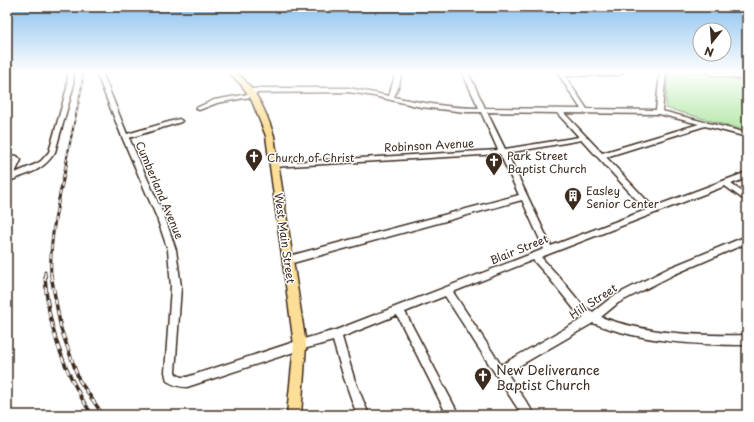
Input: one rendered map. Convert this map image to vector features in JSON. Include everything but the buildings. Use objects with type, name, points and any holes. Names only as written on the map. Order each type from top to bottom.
[{"type":"main road","name":"West Main Street","points":[[253,93],[266,121],[270,136],[300,345],[294,415]]},
{"type":"street","points":[[8,180],[39,167],[49,158],[69,92]]},
{"type":"street","name":"Cumberland Avenue","points":[[107,92],[161,218],[172,250],[176,287],[170,372],[171,377],[180,382],[187,382],[300,345]]},
{"type":"street","points":[[199,108],[216,101],[253,93],[278,92]]},
{"type":"street","points":[[359,92],[435,107],[484,110],[658,112],[747,135]]},
{"type":"street","points":[[391,97],[393,92]]},
{"type":"street","points":[[475,92],[549,250]]},
{"type":"street","points":[[573,92],[585,111]]},
{"type":"street","points":[[658,112],[661,92]]},
{"type":"street","points":[[559,111],[651,210]]},
{"type":"street","points":[[125,137],[179,121]]},
{"type":"street","points":[[600,156],[702,126],[705,123]]},
{"type":"street","name":"Robinson Avenue","points":[[275,165],[502,152],[584,138]]},
{"type":"street","points":[[7,157],[18,160],[8,180]]},
{"type":"street","name":"Blair Street","points":[[300,345],[336,335],[651,210],[747,175]]},
{"type":"street","points":[[725,183],[747,199]]},
{"type":"street","points":[[289,260],[524,197]]},
{"type":"street","name":"Hill Street","points":[[500,371],[593,318],[615,300],[672,270],[747,239]]},
{"type":"street","points":[[534,256],[557,280],[582,311],[613,327],[645,333],[712,341],[747,340]]},
{"type":"street","points":[[447,291],[529,415]]},
{"type":"street","points":[[399,310],[453,415]]},
{"type":"street","points":[[336,335],[349,378],[363,415]]},
{"type":"green space","points":[[667,92],[747,92],[747,131],[666,108]]},
{"type":"railway","points":[[66,162],[81,92]]},
{"type":"railway","points":[[51,275],[53,233],[67,161]]},
{"type":"railway","points":[[45,275],[46,294],[53,331],[65,366],[92,415]]},
{"type":"railway","points":[[51,275],[61,329],[79,380],[103,415]]},
{"type":"place","name":"Church of Christ","points":[[254,172]]},
{"type":"place","name":"Park Street Baptist Church","points":[[494,176]]},
{"type":"place","name":"Easley Senior Center","points":[[573,211]]},
{"type":"place","name":"New Deliverance Baptist Church","points":[[483,391]]}]
